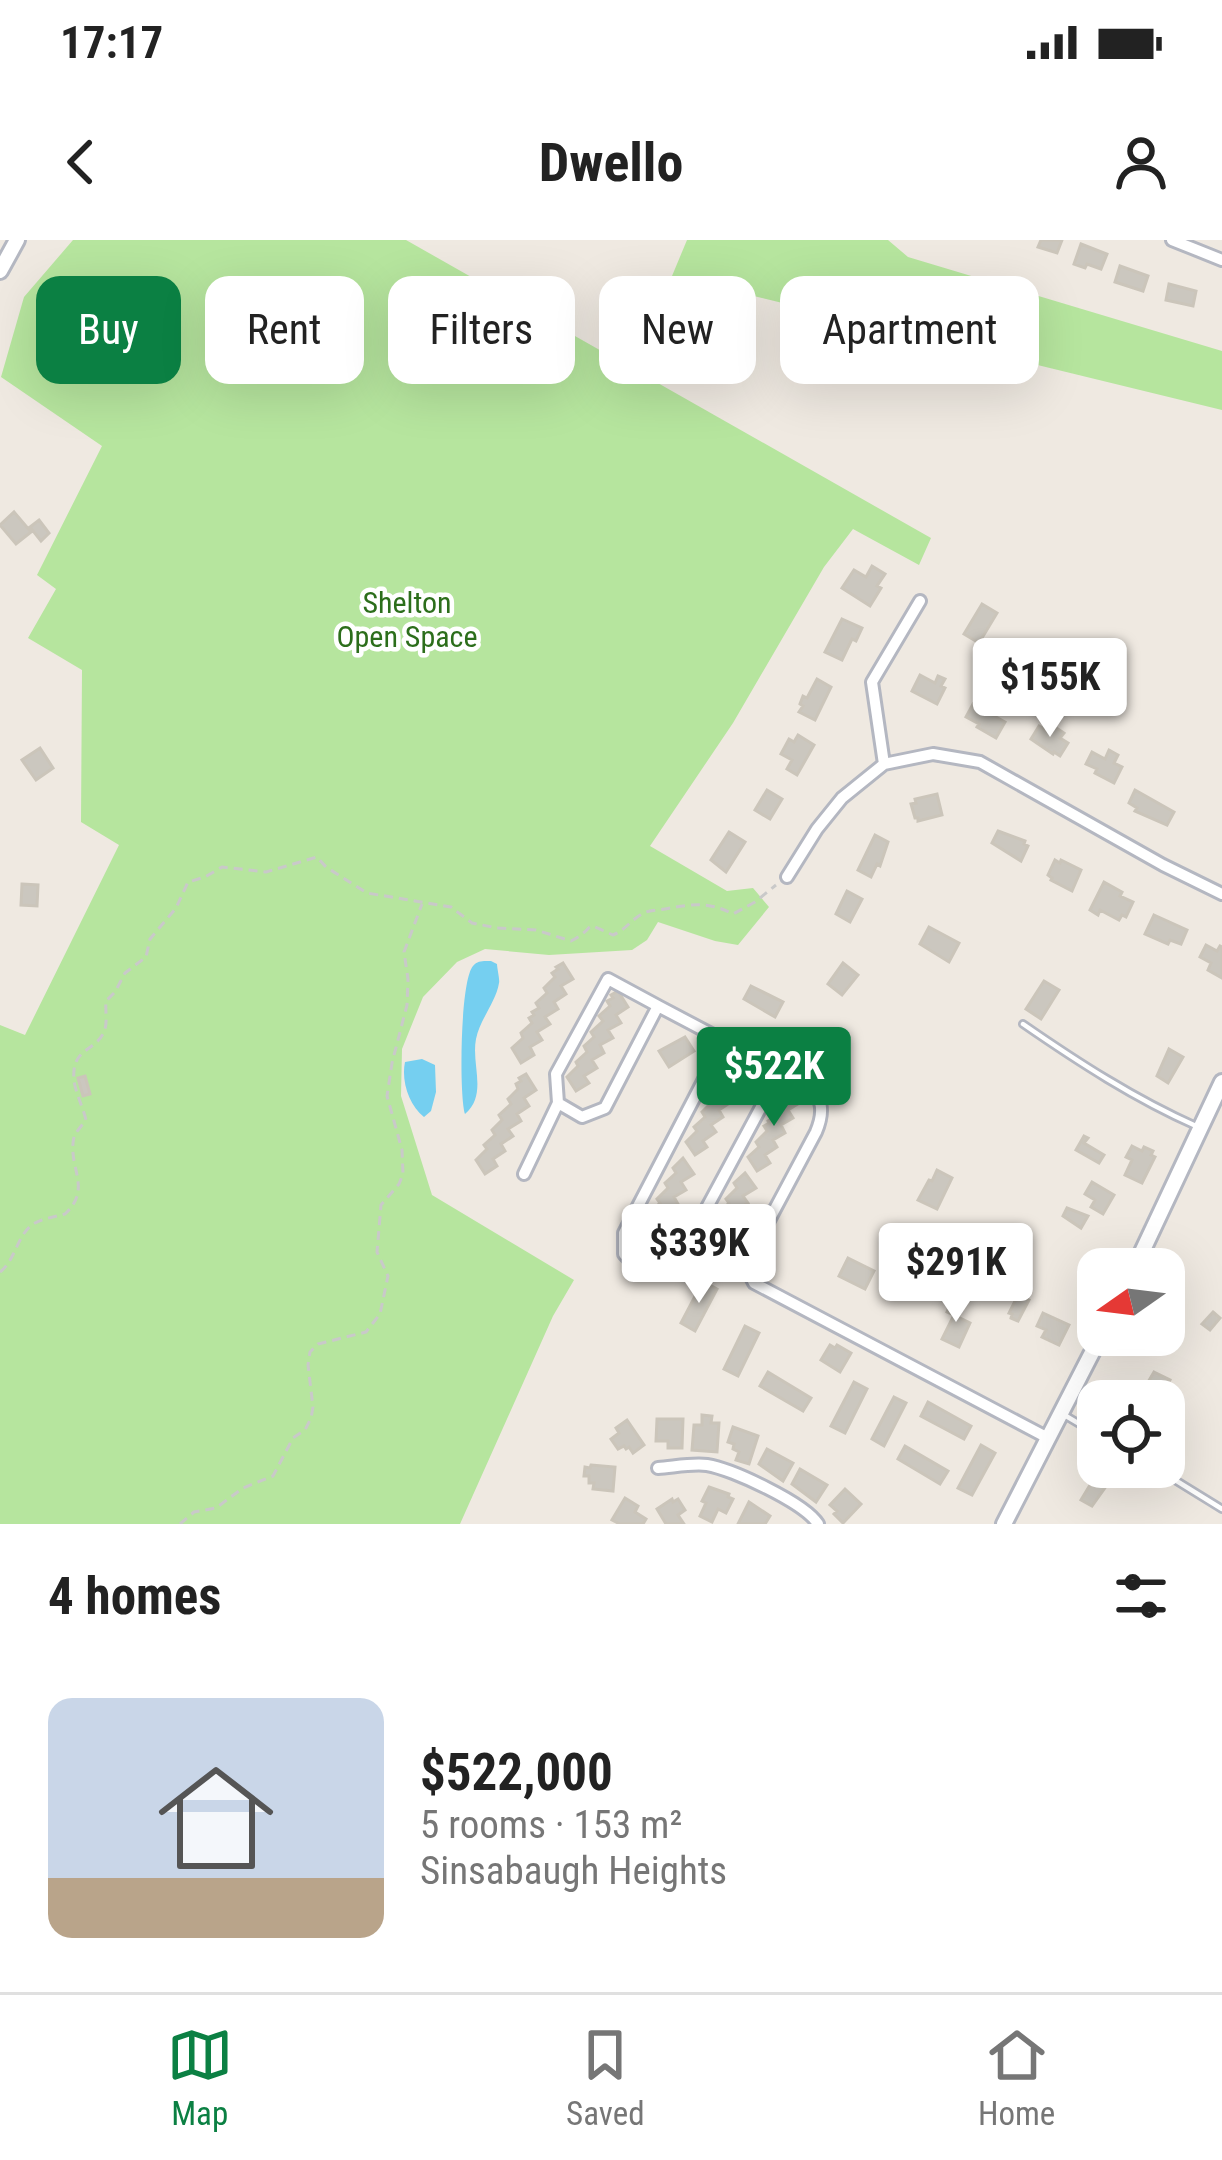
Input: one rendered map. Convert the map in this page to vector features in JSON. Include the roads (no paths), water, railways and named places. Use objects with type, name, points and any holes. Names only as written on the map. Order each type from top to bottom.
[{"type":"street","points":[[0,271],[17,240]]},
{"type":"street","points":[[1172,240],[1222,260]]},
{"type":"street","points":[[884,764],[872,682],[920,601]]},
{"type":"street","points":[[787,877],[842,798],[884,764],[933,754],[980,762],[1222,894]]},
{"type":"street","points":[[524,1174],[559,1103],[556,1074],[608,979],[781,1070],[814,1090],[820,1102],[816,1132],[750,1256],[754,1283],[1048,1438]]},
{"type":"street","points":[[559,1103],[582,1117],[605,1108],[658,1006]]},
{"type":"street","points":[[725,1039],[624,1233],[624,1254],[640,1271],[659,1272],[683,1252],[781,1070]]},
{"type":"street","points":[[1144,1248],[1222,1082]]},
{"type":"street","points":[[1004,1524],[1090,1356]]},
{"type":"street","points":[[658,1468],[707,1465],[764,1486],[812,1514],[818,1524]]},
{"type":"lane","points":[[1023,1024],[1162,1112],[1201,1129]]},
{"type":"lane","points":[[1061,1414],[1077,1423]]},
{"type":"lane","points":[[1185,1486],[1222,1509]]},
{"type":"water","points":[[497,964],[499,983],[476,1039],[476,1098],[465,1114],[461,1063],[465,993],[473,966]]},
{"type":"water","points":[[422,1059],[435,1065],[436,1092],[431,1111],[424,1117],[410,1099],[404,1077],[405,1062]]},
{"type":"park label","name":"Shelton Open Space","points":[[407,620]]}]
